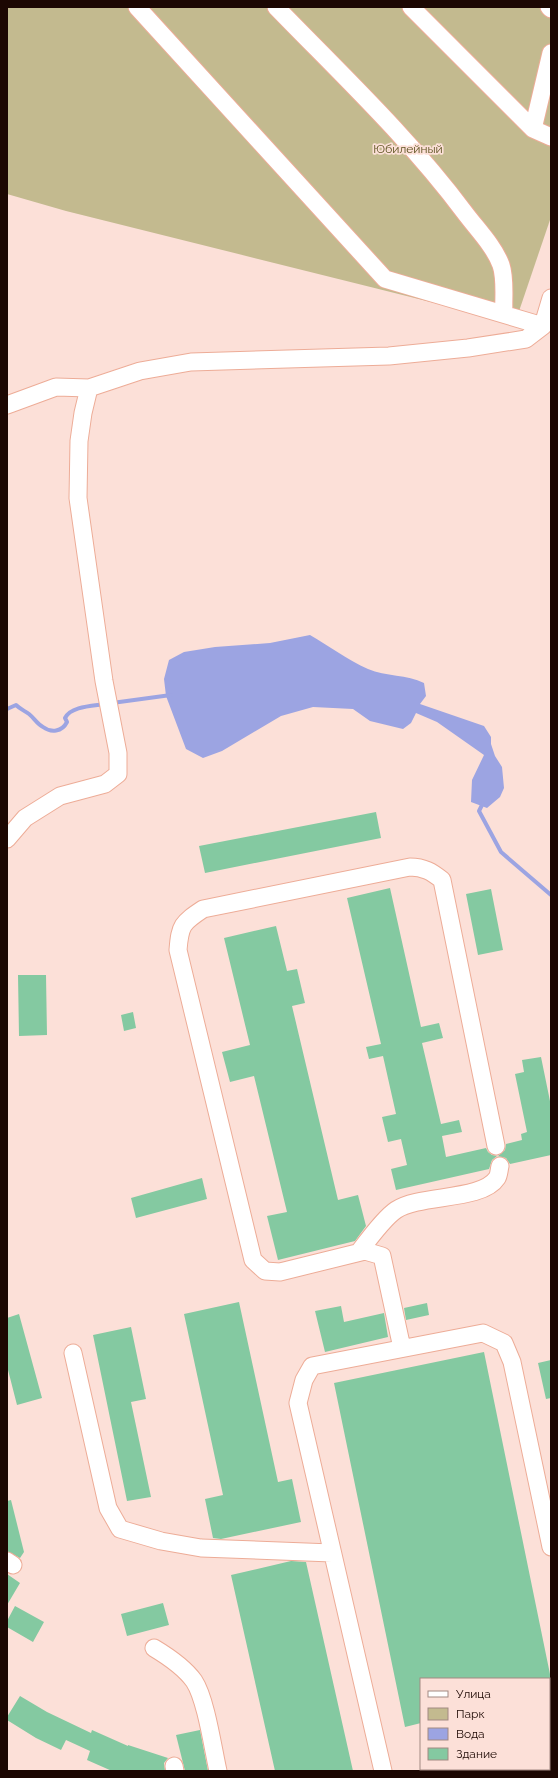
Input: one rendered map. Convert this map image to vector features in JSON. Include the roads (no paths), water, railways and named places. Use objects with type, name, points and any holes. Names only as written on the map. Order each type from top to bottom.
[{"type":"street","points":[[137,7],[385,279],[504,314],[547,321]]},
{"type":"street","points":[[276,7],[399,133],[443,184],[478,230],[501,265],[503,278],[504,314]]},
{"type":"street","points":[[411,7],[533,129],[551,137]]},
{"type":"street","points":[[533,129],[551,53]]},
{"type":"street","points":[[7,405],[56,387],[89,388],[140,372],[191,362],[389,356],[468,348],[526,339],[547,321],[551,298]]},
{"type":"street","points":[[7,834],[25,818],[60,796],[105,784],[118,774],[118,753],[104,682],[78,498],[79,441],[83,413],[89,388]]},
{"type":"street","points":[[402,1348],[382,1256],[364,1250],[280,1272],[265,1271],[252,1260],[178,950],[179,932],[186,920],[203,909],[402,868],[419,867],[431,872],[442,880],[496,1146]]},
{"type":"street","points":[[359,1252],[396,1210],[420,1201],[460,1195],[488,1187],[498,1178],[500,1166]]},
{"type":"street","points":[[382,1771],[298,1403],[304,1380],[312,1366],[483,1332],[504,1343],[512,1362],[551,1547]]},
{"type":"street","points":[[73,1353],[108,1508],[120,1529],[161,1541],[201,1548],[332,1553]]},
{"type":"street","points":[[154,1648],[175,1660],[195,1682],[203,1703],[218,1771]]},
{"type":"water","points":[[310,635],[346,657],[375,672],[411,678],[424,683],[426,696],[420,704],[484,726],[491,737],[491,744],[495,756],[502,767],[504,788],[500,797],[487,808],[471,802],[472,780],[484,755],[437,722],[416,713],[411,723],[403,729],[370,721],[353,709],[313,707],[281,716],[222,751],[203,758],[186,749],[166,696],[164,679],[169,660],[184,652],[215,647],[270,643]]},
{"type":"waterway","points":[[112,703],[171,695]]},
{"type":"waterway","points":[[7,709],[16,705],[29,714],[41,726],[53,731],[59,730],[65,725],[67,722],[65,718],[72,711],[83,707],[105,704]]},
{"type":"waterway","points":[[483,803],[479,811],[501,852],[551,895]]},
{"type":"park label","name":"Юбилейный","points":[[408,149]]}]
